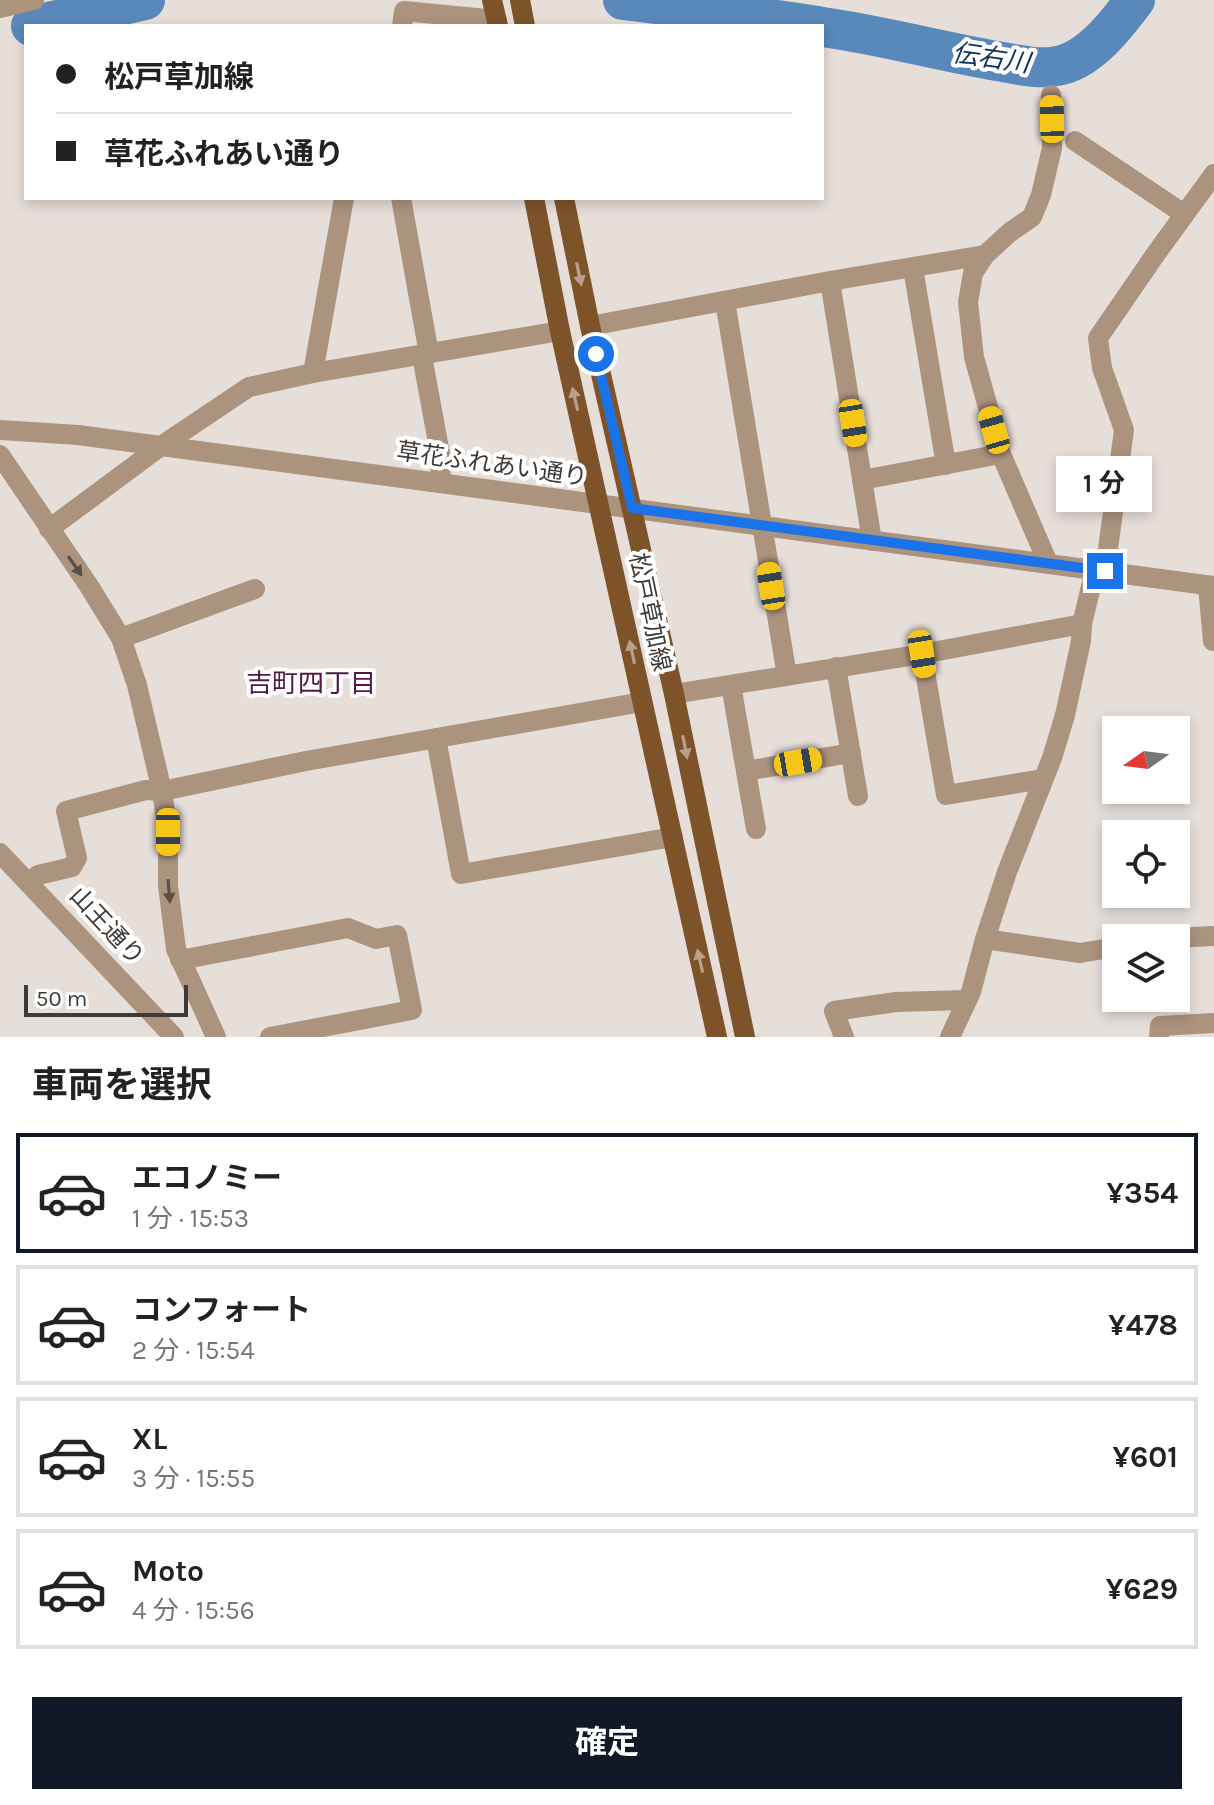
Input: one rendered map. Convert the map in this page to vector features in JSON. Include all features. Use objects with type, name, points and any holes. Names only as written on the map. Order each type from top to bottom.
[{"type":"main road","points":[[520,0],[524,24]]},
{"type":"main road","name":"松戸草加線","points":[[534,200],[560,331],[717,1037]]},
{"type":"main road","name":"松戸草加線","points":[[564,200],[674,694],[745,1037]]},
{"type":"street","points":[[0,8],[34,0]]},
{"type":"street","points":[[402,24],[404,11],[496,15]]},
{"type":"street","points":[[1048,563],[1001,454],[974,357],[968,302],[973,273],[985,255],[1032,217],[1041,195],[1052,148],[1051,95]]},
{"type":"street","points":[[1075,141],[1184,214]]},
{"type":"street","points":[[950,1037],[971,992],[1007,872],[1065,715],[1082,624],[1100,571],[1124,430],[1102,368],[1098,338],[1214,174]]},
{"type":"street","points":[[313,373],[344,200]]},
{"type":"street","points":[[401,200],[441,459],[440,483]]},
{"type":"street","points":[[590,326],[985,255]]},
{"type":"street","points":[[913,268],[946,465]]},
{"type":"street","points":[[830,281],[872,541]]},
{"type":"street","points":[[725,301],[787,676]]},
{"type":"street","points":[[49,529],[161,446],[249,387],[313,373],[560,331]]},
{"type":"street","name":"草花ふれあい通り","points":[[0,430],[78,435],[1211,586]]},
{"type":"street","points":[[862,480],[1001,454]]},
{"type":"street","points":[[0,455],[121,638],[137,685],[162,791],[168,832],[168,886],[176,949],[216,1037]]},
{"type":"street","points":[[1211,586],[1214,641]]},
{"type":"street","points":[[121,638],[255,589]]},
{"type":"street","points":[[674,694],[922,654],[1082,624]]},
{"type":"street","points":[[922,654],[946,795],[1043,779]]},
{"type":"street","points":[[836,667],[858,796]]},
{"type":"street","points":[[731,685],[756,829]]},
{"type":"street","points":[[30,883],[38,875],[72,867],[77,858],[66,811],[146,790],[162,791],[306,761],[642,702]]},
{"type":"street","points":[[436,738],[461,874],[673,837]]},
{"type":"street","points":[[746,771],[851,753]]},
{"type":"street","name":"山王通り","points":[[0,853],[174,1037]]},
{"type":"street","points":[[180,960],[348,928],[376,939],[397,935],[412,1010],[270,1037]]},
{"type":"street","points":[[1190,937],[1214,936]]},
{"type":"street","points":[[985,939],[1080,953],[1102,949]]},
{"type":"street","points":[[844,1037],[834,1011],[896,1002],[967,1000]]},
{"type":"street","points":[[1159,1037],[1160,1026],[1214,1023]]},
{"type":"waterway","name":"伝右川","points":[[40,24],[145,0]]},
{"type":"waterway","name":"伝右川","points":[[623,0],[804,24]]},
{"type":"waterway","name":"伝右川","points":[[824,27],[1019,65],[1049,67],[1069,63],[1091,49],[1135,0]]},
{"type":"district","name":"吉町四丁目","points":[[311,683]]},
{"type":"route","points":[[596,354],[632,508],[1105,571]]}]
